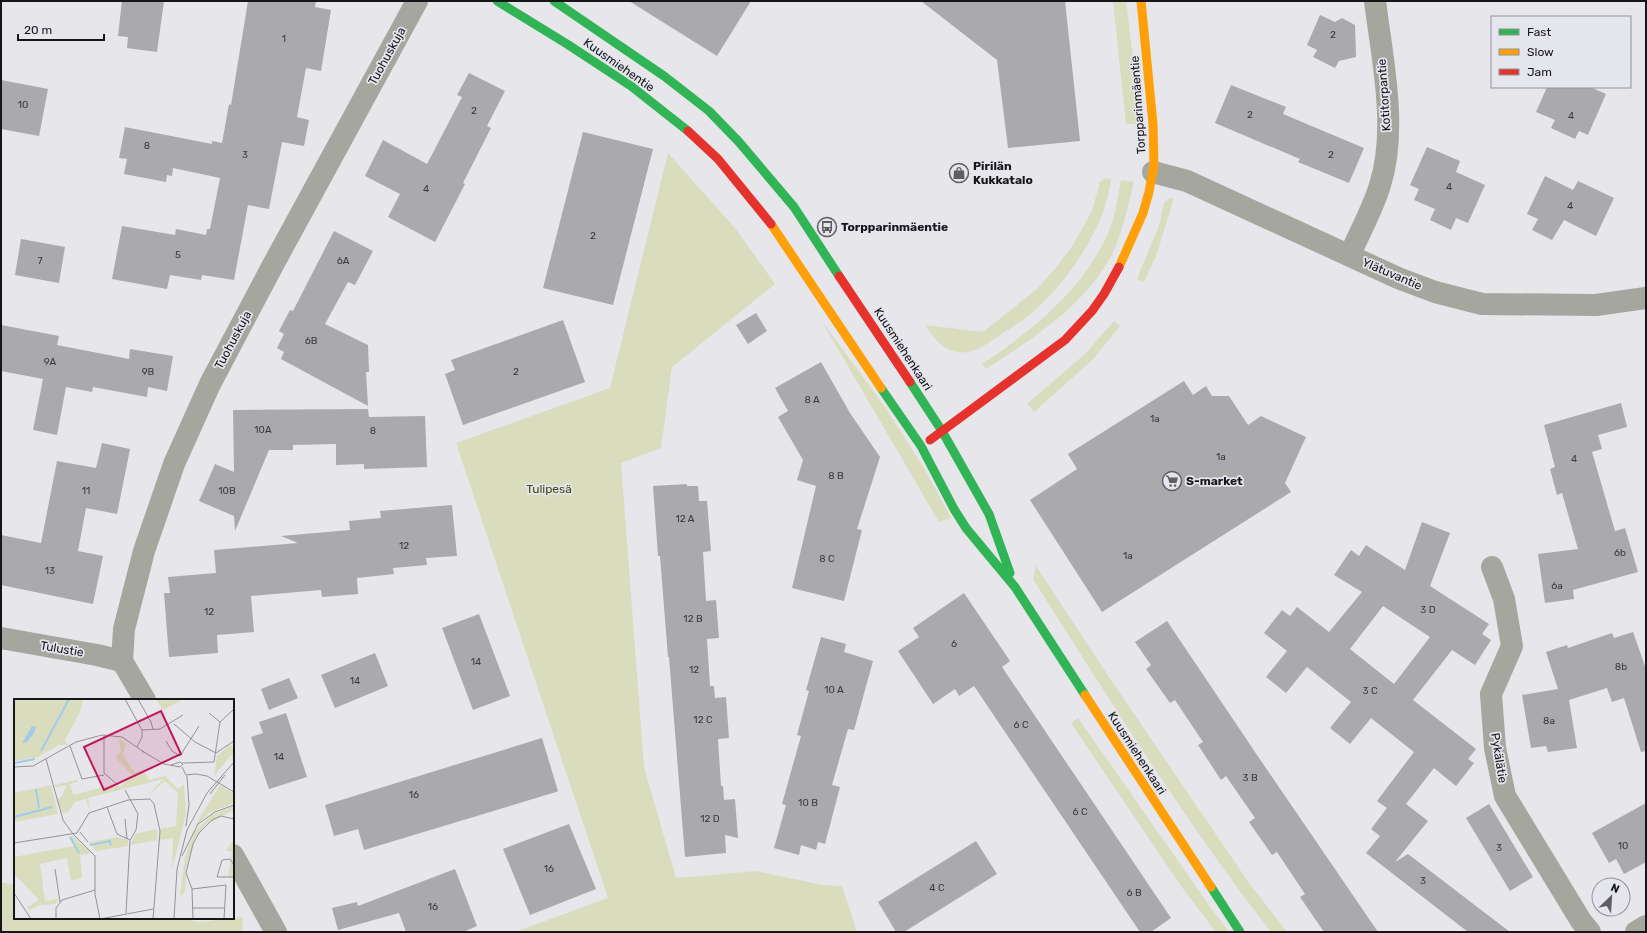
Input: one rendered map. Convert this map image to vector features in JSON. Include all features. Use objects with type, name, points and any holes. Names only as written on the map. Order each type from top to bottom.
[{"type":"main road","name":"Kuusmiehentie","points":[[497,1],[631,86],[683,126],[718,159]]},
{"type":"main road","name":"Kuusmiehentie","points":[[554,1],[664,76],[709,111],[739,142]]},
{"type":"main road","name":"Torpparinmäentie","points":[[921,446],[1042,358],[1078,327],[1093,310],[1110,286],[1128,250],[1142,214],[1153,172],[1154,132],[1150,77],[1141,1]]},
{"type":"main road","name":"Kuusmiehenkaari","points":[[739,142],[794,207],[942,431],[989,514],[1015,588]]},
{"type":"main road","name":"Kuusmiehenkaari","points":[[718,159],[771,224],[921,446],[954,509],[966,528],[1015,588],[1240,932]]},
{"type":"street","name":"Tuohuskuja","points":[[122,661],[124,629],[144,551],[174,464],[210,384],[274,263],[417,1]]},
{"type":"street","name":"Kotitorpantie","points":[[1350,255],[1380,185],[1387,148],[1388,114],[1375,1]]},
{"type":"street","name":"Ylätuvantie","points":[[1153,172],[1187,181],[1398,278],[1435,292],[1482,304],[1596,306],[1646,298]]},
{"type":"street","name":"Pykälätie","points":[[1492,567],[1504,599],[1512,646],[1491,694],[1495,748],[1505,796],[1581,921],[1590,932]]},
{"type":"street","name":"Tulustie","points":[[1,638],[97,655],[122,661]]},
{"type":"street","points":[[122,661],[144,699]]},
{"type":"street","points":[[234,857],[276,932]]},
{"type":"street","points":[[1636,932],[1646,926]]},
{"type":"green space","points":[[1113,1],[1126,1],[1133,58],[1137,124],[1126,124]]},
{"type":"green space","name":"Tulipesä","points":[[668,153],[735,228],[775,284],[672,367],[661,448],[621,463],[644,767],[676,878],[756,871],[822,885],[842,886],[857,932],[515,932],[608,898],[456,443],[610,388]]},
{"type":"green space","points":[[1107,178],[1111,179],[1108,198],[1092,236],[1082,255],[1056,289],[1042,304],[1018,324],[984,346],[972,351],[959,352],[948,349],[930,333],[925,325],[983,332],[1037,289],[1055,269],[1073,245],[1092,211],[1100,182]]},
{"type":"green space","points":[[1121,180],[1134,182],[1120,236],[1102,271],[1089,289],[1057,319],[986,369],[982,364],[1039,321],[1073,288],[1087,270],[1100,250],[1110,228]]},
{"type":"green space","points":[[1174,198],[1157,253],[1144,282],[1137,279],[1159,226],[1164,203],[1168,199]]},
{"type":"green space","points":[[821,320],[885,407],[924,468],[951,518],[939,522]]},
{"type":"green space","points":[[1114,321],[1120,326],[1093,359],[1034,412],[1027,404],[1084,355]]},
{"type":"green space","points":[[1036,566],[1109,677],[1249,883],[1287,932],[1271,932],[1239,890],[1178,803],[1033,579]]},
{"type":"green space","points":[[1078,718],[1229,932],[1216,932],[1181,886],[1071,723]]},
{"type":"green space","points":[[1,882],[14,885],[14,919],[184,919],[199,922],[243,917],[242,932],[1,932]]},
{"type":"building","points":[[122,1],[164,1],[157,52],[127,48],[128,37],[118,36]]},
{"type":"building","points":[[248,1],[316,1],[315,7],[331,10],[321,71],[306,68],[297,117],[309,120],[304,146],[282,142],[269,209],[248,205],[234,280],[202,275],[201,280],[170,275],[167,289],[112,279],[122,226],[175,235],[176,229],[206,235],[207,229],[210,229],[220,178],[173,168],[172,176],[167,175],[166,182],[124,174],[127,159],[119,158],[125,127],[212,144],[212,141],[222,143],[229,104],[231,105]]},
{"type":"building","points":[[629,1],[751,1],[717,56]]},
{"type":"building","points":[[921,1],[1065,1],[1080,141],[1008,148],[997,60]]},
{"type":"building","points":[[1320,15],[1335,22],[1342,18],[1355,25],[1356,57],[1339,61],[1335,68],[1313,57],[1317,50],[1307,45]]},
{"type":"building","points":[[469,73],[505,91],[487,126],[491,128],[463,183],[465,184],[435,242],[388,217],[400,194],[365,176],[383,140],[427,164],[462,97],[457,95]]},
{"type":"building","points":[[1,80],[48,89],[39,136],[1,129]]},
{"type":"building","points":[[1231,85],[1286,107],[1283,114],[1364,148],[1349,183],[1298,162],[1300,159],[1215,123]]},
{"type":"building","points":[[1547,88],[1592,88],[1606,94],[1588,135],[1579,131],[1575,139],[1551,128],[1555,120],[1536,112]]},
{"type":"building","points":[[583,132],[653,149],[613,305],[543,288]]},
{"type":"building","points":[[1427,147],[1460,161],[1456,172],[1485,185],[1468,223],[1456,218],[1451,230],[1430,220],[1435,209],[1414,200],[1419,189],[1410,185]]},
{"type":"building","points":[[1545,176],[1573,190],[1578,181],[1614,198],[1596,236],[1564,220],[1552,240],[1532,230],[1538,219],[1527,214]]},
{"type":"building","points":[[334,231],[373,251],[355,285],[348,282],[325,324],[368,345],[369,372],[366,372],[368,406],[281,359],[284,352],[277,348],[284,334],[279,331],[290,310],[293,311]]},
{"type":"building","points":[[21,239],[65,247],[59,283],[15,275]]},
{"type":"building","points":[[756,313],[767,331],[748,344],[736,325]]},
{"type":"building","points":[[563,320],[585,382],[463,425],[445,374],[455,370],[451,360]]},
{"type":"building","points":[[1,325],[59,336],[57,345],[129,359],[130,349],[173,356],[167,391],[148,387],[147,397],[93,387],[92,392],[66,387],[57,435],[33,430],[43,379],[1,371]]},
{"type":"building","points":[[821,362],[850,413],[880,457],[857,529],[862,530],[844,601],[792,588],[816,486],[797,480],[803,460],[778,417],[788,411],[775,388]]},
{"type":"building","points":[[1184,381],[1193,395],[1206,386],[1212,396],[1229,396],[1248,425],[1261,416],[1306,437],[1285,483],[1291,492],[1102,612],[1030,500],[1077,469],[1068,454]]},
{"type":"building","points":[[1621,403],[1627,427],[1598,435],[1602,449],[1592,452],[1615,531],[1625,528],[1638,572],[1573,590],[1574,599],[1545,603],[1538,554],[1578,549],[1562,493],[1557,495],[1550,469],[1555,467],[1544,425]]},
{"type":"building","points":[[368,409],[369,417],[425,416],[427,467],[364,469],[364,464],[336,465],[336,444],[293,445],[293,450],[269,450],[235,531],[234,516],[199,501],[215,464],[234,472],[233,410]]},
{"type":"building","points":[[102,443],[130,449],[117,514],[86,508],[78,551],[103,556],[93,604],[1,585],[1,535],[41,543],[57,461],[96,468]]},
{"type":"building","points":[[687,484],[687,486],[698,486],[699,501],[707,501],[711,551],[703,552],[706,601],[716,600],[719,638],[707,639],[710,686],[714,686],[715,698],[726,697],[729,738],[718,739],[721,786],[723,786],[724,800],[735,799],[738,838],[725,835],[726,853],[685,857],[669,657],[660,556],[658,556],[653,486]]},
{"type":"building","points":[[452,505],[457,556],[426,558],[427,565],[393,568],[394,574],[357,578],[358,594],[322,597],[321,590],[251,596],[254,632],[217,635],[218,653],[169,657],[164,593],[170,593],[168,577],[216,573],[214,550],[298,543],[281,536],[350,530],[349,521],[381,518],[380,511]]},
{"type":"building","points":[[1422,522],[1450,533],[1430,586],[1489,624],[1482,634],[1491,640],[1475,665],[1452,650],[1413,700],[1476,749],[1468,759],[1474,763],[1456,786],[1434,768],[1406,804],[1428,821],[1395,862],[1408,854],[1510,932],[1468,932],[1366,853],[1380,836],[1371,829],[1387,808],[1377,801],[1414,752],[1371,718],[1350,744],[1330,728],[1351,702],[1307,667],[1286,693],[1266,677],[1287,651],[1264,633],[1282,610],[1290,616],[1297,607],[1329,632],[1362,592],[1334,575],[1351,550],[1359,556],[1366,545],[1405,570]],"holes":[[[1383,606],[1430,637],[1394,684],[1350,649]]]},
{"type":"building","points":[[964,593],[1010,661],[1002,667],[1171,918],[1151,932],[1140,932],[974,686],[959,696],[955,689],[933,704],[898,651],[919,637],[913,628]]},
{"type":"building","points":[[479,614],[510,696],[473,710],[442,628]]},
{"type":"building","points":[[1167,621],[1378,932],[1324,932],[1300,897],[1305,894],[1277,852],[1272,855],[1249,822],[1255,818],[1226,776],[1221,780],[1198,745],[1203,742],[1175,700],[1170,703],[1146,669],[1151,665],[1135,642]]},
{"type":"building","points":[[1633,632],[1646,669],[1646,751],[1641,752],[1624,698],[1612,702],[1607,688],[1569,700],[1577,748],[1548,752],[1546,746],[1531,748],[1522,695],[1558,689],[1546,652],[1567,645],[1568,648],[1612,633],[1614,638]]},
{"type":"building","points":[[821,637],[846,644],[844,652],[873,661],[854,730],[848,729],[832,785],[840,787],[825,844],[818,842],[816,850],[801,845],[799,855],[774,848],[786,805],[782,804],[801,736],[797,735],[809,691],[806,690]]},
{"type":"building","points":[[375,653],[388,686],[335,708],[321,675]]},
{"type":"building","points":[[289,678],[298,698],[269,710],[261,689]]},
{"type":"building","points":[[286,713],[307,777],[269,789],[251,737],[263,733],[259,722]]},
{"type":"building","points":[[542,738],[558,791],[556,792],[364,850],[358,829],[334,836],[325,805]]},
{"type":"building","points":[[1646,803],[1646,862],[1624,874],[1616,859],[1609,863],[1592,833]]},
{"type":"building","points":[[1489,804],[1533,877],[1510,891],[1466,818]]},
{"type":"building","points":[[569,824],[596,889],[530,915],[503,849]]},
{"type":"building","points":[[976,841],[997,874],[904,932],[896,932],[878,902]]},
{"type":"building","points":[[455,869],[477,926],[463,932],[406,932],[399,913],[338,930],[332,908],[357,902],[358,906]]},
{"type":"traffic: fast","points":[[497,1],[631,86],[688,131]]},
{"type":"traffic: fast","points":[[554,1],[664,76],[709,111],[739,142],[794,207],[839,276]]},
{"type":"traffic: fast","points":[[910,382],[942,431],[989,514],[1010,573]]},
{"type":"traffic: fast","points":[[881,388],[921,446],[954,509],[966,528],[1015,587],[1085,695]]},
{"type":"traffic: fast","points":[[1211,887],[1240,932]]},
{"type":"traffic: slow","points":[[1119,267],[1143,213],[1154,165],[1153,124],[1141,1]]},
{"type":"traffic: slow","points":[[771,224],[881,388]]},
{"type":"traffic: slow","points":[[1085,695],[1211,887]]},
{"type":"traffic: jam","points":[[688,131],[718,159],[771,224]]},
{"type":"traffic: jam","points":[[930,440],[1065,340],[1092,311],[1104,294],[1119,267]]},
{"type":"traffic: jam","points":[[839,276],[910,382]]},
{"type":"place","name":"Pirilän Kukkatalo","points":[[959,173]]},
{"type":"place","name":"Torpparinmäentie","points":[[827,227]]},
{"type":"place","name":"S-market","points":[[1172,481]]}]
